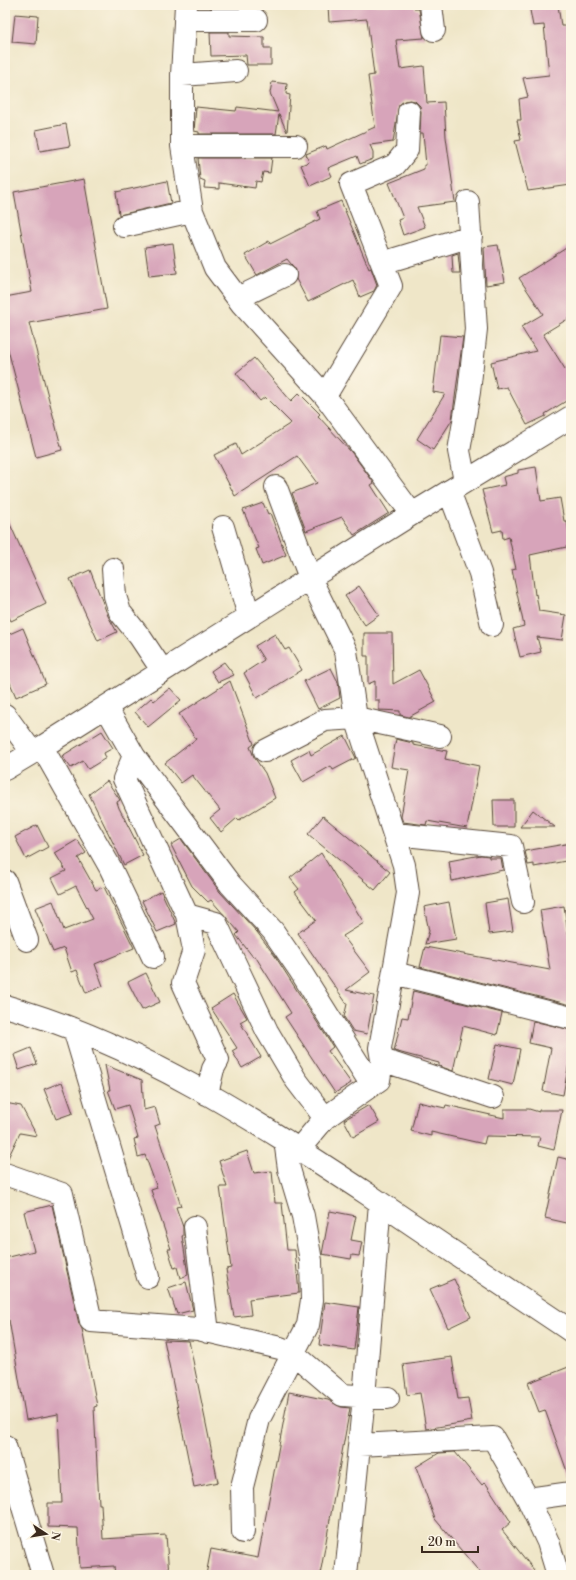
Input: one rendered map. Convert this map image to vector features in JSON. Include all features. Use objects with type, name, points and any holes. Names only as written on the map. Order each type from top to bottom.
[{"type":"street","points":[[431,5],[434,30]]},
{"type":"street","points":[[256,20],[185,12],[182,75],[182,146],[192,211],[215,268],[238,298],[325,396],[412,514]]},
{"type":"street","points":[[182,75],[236,71]]},
{"type":"street","points":[[325,396],[391,286],[351,184],[395,165],[407,150],[409,112]]},
{"type":"street","points":[[182,146],[296,146]]},
{"type":"street","points":[[468,202],[476,329],[469,392],[459,452],[457,486],[492,625]]},
{"type":"street","points":[[124,226],[192,211]]},
{"type":"street","points":[[382,263],[471,236]]},
{"type":"street","points":[[238,298],[285,275]]},
{"type":"street","points":[[5,769],[457,486],[571,417]]},
{"type":"street","points":[[243,1532],[242,1487],[259,1419],[308,1325],[312,1300],[311,1269],[303,1216],[289,1169],[292,1144],[371,1084],[379,1080],[382,1060],[380,1048],[408,893],[404,865],[356,718],[346,651],[310,578],[276,487]]},
{"type":"street","points":[[223,527],[249,616]]},
{"type":"street","points":[[113,569],[115,596],[120,612],[140,637],[162,670]]},
{"type":"street","points":[[106,706],[134,756],[230,884],[273,931],[299,969],[371,1084]]},
{"type":"street","points":[[5,715],[37,749],[110,866],[153,957]]},
{"type":"street","points":[[265,751],[326,720],[356,718],[440,736]]},
{"type":"street","points":[[134,756],[124,779],[187,915],[194,950],[183,984],[218,1060],[213,1069],[207,1094]]},
{"type":"street","points":[[394,834],[511,846],[522,902]]},
{"type":"street","points":[[5,881],[27,940]]},
{"type":"street","points":[[187,915],[216,923],[267,1031],[296,1080],[325,1118]]},
{"type":"street","points":[[394,973],[571,1018]]},
{"type":"street","points":[[5,1006],[45,1017],[97,1038],[207,1094],[292,1144],[571,1331]]},
{"type":"street","points":[[74,1029],[148,1277]]},
{"type":"street","points":[[382,1060],[493,1097]]},
{"type":"street","points":[[5,1174],[62,1194],[91,1321],[198,1329],[280,1348],[293,1353],[342,1395],[388,1398]]},
{"type":"street","points":[[346,1575],[364,1397],[380,1204]]},
{"type":"street","points":[[195,1227],[208,1332]]},
{"type":"street","points":[[359,1445],[493,1438],[528,1499],[548,1542],[558,1575]]},
{"type":"street","points":[[5,1446],[43,1575]]},
{"type":"street","points":[[528,1499],[571,1493]]},
{"type":"building","points":[[328,5],[415,5],[415,9],[419,9],[424,38],[396,40],[400,69],[424,66],[427,103],[444,102],[446,137],[455,202],[417,207],[425,227],[403,235],[398,220],[403,218],[389,183],[424,169],[424,165],[426,165],[423,133],[420,133],[420,106],[415,101],[404,101],[399,105],[393,142],[370,145],[373,152],[373,159],[360,164],[357,156],[328,168],[332,176],[310,186],[301,165],[309,162],[306,154],[326,146],[327,149],[375,127],[368,76],[374,75],[367,19],[329,22]]},
{"type":"building","points":[[529,5],[558,5],[561,26],[567,26],[568,40],[571,40],[571,185],[528,191],[515,141],[521,140],[517,120],[521,120],[519,99],[528,97],[523,78],[549,75],[544,25],[533,26]]},
{"type":"building","points":[[15,14],[38,16],[36,44],[12,42]]},
{"type":"building","points":[[210,32],[229,32],[229,36],[264,37],[264,48],[271,48],[271,65],[247,65],[246,55],[211,56]]},
{"type":"building","points":[[272,82],[287,84],[286,94],[290,95],[287,132],[279,114],[276,134],[199,134],[199,132],[194,131],[196,107],[236,111],[237,107],[278,112],[270,93]]},
{"type":"building","points":[[66,124],[70,146],[40,151],[36,130]]},
{"type":"building","points":[[198,158],[272,158],[270,173],[263,172],[261,182],[256,181],[255,188],[219,183],[219,189],[204,188],[205,181],[200,179]]},
{"type":"building","points":[[84,179],[107,309],[29,323],[62,450],[36,457],[5,338],[5,297],[32,292],[14,192]]},
{"type":"building","points":[[167,181],[171,203],[119,215],[116,192]]},
{"type":"building","points":[[341,201],[369,269],[371,268],[377,285],[374,291],[360,297],[353,280],[308,302],[296,279],[296,270],[287,259],[257,275],[245,255],[269,241],[270,244],[320,219],[317,211]]},
{"type":"building","points":[[173,243],[177,273],[149,276],[145,247]]},
{"type":"building","points":[[498,245],[505,282],[486,285],[484,247]]},
{"type":"building","points":[[571,245],[571,317],[543,334],[565,369],[571,365],[571,398],[545,414],[546,416],[527,425],[507,387],[497,389],[491,362],[536,351],[521,327],[543,314],[519,278]]},
{"type":"building","points":[[458,253],[460,273],[453,273],[452,255]]},
{"type":"building","points":[[440,335],[463,337],[452,420],[433,450],[417,439],[445,394],[433,392]]},
{"type":"building","points":[[254,358],[291,401],[299,393],[320,414],[318,416],[352,453],[374,483],[371,485],[389,513],[354,535],[342,517],[306,531],[292,493],[317,483],[297,456],[235,496],[214,455],[236,444],[241,455],[291,423],[265,397],[260,401],[236,373]]},
{"type":"building","points":[[536,467],[541,501],[560,498],[564,521],[567,521],[571,546],[530,555],[535,595],[536,594],[539,611],[566,615],[562,640],[537,637],[541,652],[520,657],[513,629],[524,626],[512,570],[516,569],[509,537],[503,539],[502,530],[493,532],[482,490],[505,485],[503,477],[518,473],[518,470]]},
{"type":"building","points":[[263,503],[268,514],[270,513],[286,555],[262,565],[256,549],[259,548],[243,510]]},
{"type":"building","points":[[5,513],[46,604],[11,621],[5,609]]},
{"type":"building","points":[[90,570],[108,616],[117,632],[98,641],[70,579]]},
{"type":"building","points":[[359,586],[379,615],[365,625],[345,596]]},
{"type":"building","points":[[23,628],[46,684],[16,697],[5,671],[5,636]]},
{"type":"building","points":[[364,633],[392,633],[393,684],[419,670],[436,702],[409,717],[400,715],[400,711],[379,710],[379,700],[375,700],[375,681],[368,684],[368,656],[364,656]]},
{"type":"building","points":[[275,634],[285,650],[289,648],[302,670],[257,698],[244,673],[264,660],[255,646]]},
{"type":"building","points":[[224,662],[234,675],[218,682],[211,671]]},
{"type":"building","points":[[331,668],[338,682],[340,698],[318,709],[304,681]]},
{"type":"building","points":[[230,681],[254,744],[250,747],[254,757],[265,773],[275,798],[239,820],[237,818],[221,832],[210,818],[220,810],[192,775],[181,783],[165,763],[196,739],[179,714]]},
{"type":"building","points":[[170,688],[181,700],[148,727],[135,712],[151,698],[154,701]]},
{"type":"building","points":[[102,731],[113,748],[104,753],[106,758],[88,769],[83,761],[71,768],[62,756]]},
{"type":"building","points":[[345,736],[356,758],[333,770],[331,766],[303,782],[291,760],[309,750],[311,755]]},
{"type":"building","points":[[396,739],[413,743],[413,745],[447,751],[445,759],[479,766],[467,828],[427,821],[426,825],[403,822],[401,817],[409,770],[391,767]]},
{"type":"building","points":[[107,781],[120,800],[117,802],[119,808],[143,855],[124,865],[89,794]]},
{"type":"building","points":[[493,800],[514,800],[514,827],[494,827]]},
{"type":"building","points":[[533,810],[555,827],[520,827]]},
{"type":"building","points":[[323,816],[390,872],[375,890],[308,834]]},
{"type":"building","points":[[37,825],[48,847],[26,859],[15,837]]},
{"type":"building","points":[[181,839],[220,892],[257,932],[275,956],[333,1047],[328,1051],[351,1083],[335,1093],[285,1017],[291,1013],[255,956],[253,957],[236,935],[239,932],[211,900],[208,902],[192,886],[171,845]]},
{"type":"building","points":[[77,840],[86,853],[78,858],[96,890],[104,887],[134,948],[95,964],[103,986],[86,993],[77,970],[72,972],[64,948],[53,952],[35,908],[53,901],[64,930],[93,919],[76,886],[60,894],[52,878],[66,871],[55,853]]},
{"type":"building","points":[[571,843],[571,860],[534,867],[534,864],[528,865],[525,851]]},
{"type":"building","points":[[321,853],[364,923],[343,936],[370,972],[346,990],[374,996],[367,1034],[353,1031],[344,1017],[347,1004],[298,933],[316,920],[295,892],[299,889],[290,878]]},
{"type":"building","points":[[481,855],[489,856],[489,858],[501,858],[503,870],[452,881],[449,861]]},
{"type":"building","points":[[161,891],[176,924],[157,932],[142,901]]},
{"type":"building","points":[[508,899],[513,931],[489,934],[485,903]]},
{"type":"building","points":[[449,902],[456,939],[425,944],[429,931],[424,907]]},
{"type":"building","points":[[564,906],[571,951],[571,1005],[420,967],[425,947],[550,970],[540,910]]},
{"type":"building","points":[[146,973],[160,1002],[142,1010],[128,982]]},
{"type":"building","points":[[413,991],[502,1013],[497,1035],[463,1026],[453,1071],[439,1066],[439,1063],[394,1051],[402,1017],[408,1018]]},
{"type":"building","points":[[233,994],[247,1018],[240,1022],[261,1057],[242,1068],[232,1051],[237,1048],[211,1008]]},
{"type":"building","points":[[533,1021],[571,1030],[571,1052],[563,1095],[543,1091],[551,1048],[529,1043]]},
{"type":"building","points":[[497,1044],[520,1049],[513,1085],[489,1079]]},
{"type":"building","points":[[31,1048],[37,1064],[19,1070],[14,1055]]},
{"type":"building","points":[[105,1065],[142,1080],[144,1110],[155,1107],[160,1124],[155,1126],[181,1206],[176,1207],[183,1227],[182,1236],[188,1275],[180,1278],[177,1267],[174,1268],[168,1249],[171,1249],[151,1190],[157,1188],[145,1155],[138,1157],[134,1139],[138,1138],[128,1105],[115,1109],[108,1090],[110,1090]]},
{"type":"building","points":[[62,1082],[73,1113],[56,1119],[44,1089]]},
{"type":"building","points":[[418,1102],[445,1108],[446,1105],[504,1118],[504,1109],[529,1109],[539,1112],[539,1110],[562,1110],[554,1150],[538,1146],[540,1137],[486,1136],[484,1144],[431,1132],[431,1136],[411,1131]]},
{"type":"building","points":[[5,1103],[21,1106],[37,1136],[20,1133],[6,1162]]},
{"type":"building","points":[[369,1105],[379,1122],[353,1137],[344,1120]]},
{"type":"building","points":[[247,1151],[254,1173],[272,1171],[275,1203],[282,1203],[287,1250],[295,1250],[299,1293],[249,1299],[251,1315],[234,1317],[226,1269],[231,1268],[220,1187],[227,1187],[219,1161]]},
{"type":"building","points":[[558,1157],[571,1160],[571,1224],[545,1218]]},
{"type":"building","points":[[52,1205],[79,1324],[82,1329],[97,1406],[94,1407],[99,1504],[101,1504],[103,1539],[166,1535],[169,1575],[115,1575],[114,1566],[80,1568],[78,1528],[48,1527],[48,1503],[62,1503],[58,1414],[26,1420],[9,1320],[5,1321],[5,1258],[34,1251],[24,1212]]},
{"type":"building","points":[[330,1211],[356,1216],[351,1240],[362,1242],[359,1256],[352,1255],[351,1259],[322,1254]]},
{"type":"building","points":[[454,1279],[471,1317],[448,1328],[430,1289]]},
{"type":"building","points":[[186,1282],[193,1310],[177,1314],[168,1288]]},
{"type":"building","points":[[325,1302],[359,1307],[354,1350],[319,1345]]},
{"type":"building","points":[[164,1340],[189,1341],[218,1482],[194,1487]]},
{"type":"building","points":[[452,1357],[458,1399],[468,1398],[472,1421],[426,1429],[420,1393],[407,1395],[403,1364]]},
{"type":"building","points":[[571,1366],[571,1477],[569,1477],[545,1410],[539,1412],[528,1383]]},
{"type":"building","points":[[289,1392],[328,1400],[341,1407],[350,1408],[320,1575],[206,1575],[211,1549],[258,1558]]},
{"type":"building","points":[[455,1452],[482,1485],[485,1482],[511,1522],[502,1530],[538,1575],[482,1575],[435,1519],[416,1467],[439,1453]]}]
